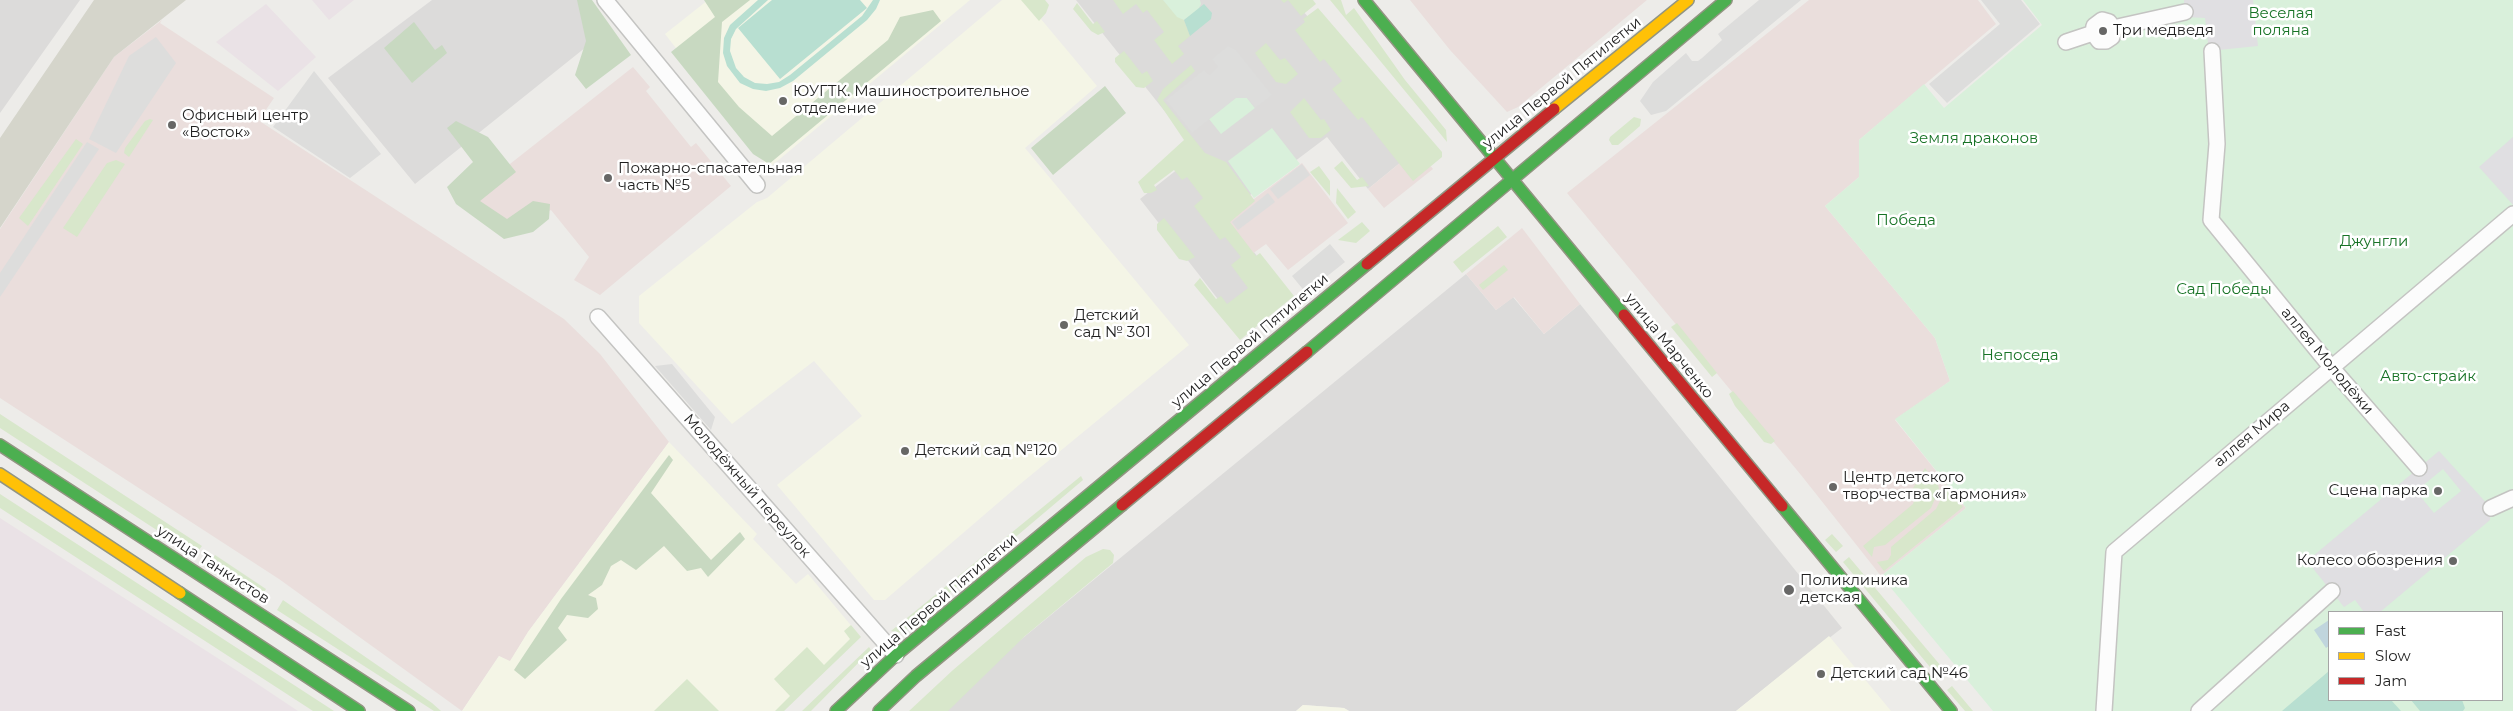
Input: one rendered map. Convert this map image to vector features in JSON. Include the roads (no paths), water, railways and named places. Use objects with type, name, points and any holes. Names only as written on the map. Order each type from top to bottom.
[{"type":"main road","name":"улица Марченко","points":[[1364,0],[1951,711]]},
{"type":"main road","name":"улица Первой Пятилетки","points":[[836,711],[896,655],[1688,0]]},
{"type":"main road","points":[[878,711],[916,676],[1090,530],[1726,0]]},
{"type":"main road","name":"улица Танкистов","points":[[0,445],[409,711]]},
{"type":"main road","points":[[0,474],[359,711]]},
{"type":"street","points":[[605,0],[757,185]]},
{"type":"street","points":[[2066,42],[2093,33],[2097,39],[2106,41],[2112,37],[2113,28],[2185,12]]},
{"type":"street","name":"аллея Молодёжи","points":[[2212,50],[2216,84],[2217,144],[2211,220],[2332,367],[2419,468]]},
{"type":"street","name":"аллея Мира","points":[[2104,711],[2114,552],[2513,214]]},
{"type":"street","name":"Молодёжный переулок","points":[[598,317],[896,655]]},
{"type":"street","points":[[2491,508],[2513,498]]},
{"type":"street","points":[[2199,711],[2332,592]]},
{"type":"water","points":[[2328,621],[2328,647],[2326,648],[2314,630]]},
{"type":"place","name":"Три медведя","points":[[2103,31]]},
{"type":"place","name":"ЮУГТК. Машиностроительное отделение","points":[[783,101]]},
{"type":"place","name":"Офисный центр «Восток»","points":[[172,125]]},
{"type":"place","name":"Пожарно-спасательная часть №5","points":[[608,178]]},
{"type":"place","name":"Детский сад № 301","points":[[1064,325]]},
{"type":"place","name":"Детский сад №120","points":[[905,451]]},
{"type":"place","name":"Центр детского творчества «Гармония»","points":[[1833,487]]},
{"type":"place","name":"Сцена парка","points":[[2438,491]]},
{"type":"place","name":"Колесо обозрения","points":[[2453,561]]},
{"type":"place","name":"Поликлиника детская","points":[[1789,590]]},
{"type":"place","name":"Детский сад №46","points":[[1821,674]]},
{"type":"park label","name":"Веселая поляна","points":[[2281,22]]},
{"type":"park label","name":"Земля драконов","points":[[1974,139]]},
{"type":"park label","name":"Победа","points":[[1906,221]]},
{"type":"park label","name":"Джунгли","points":[[2374,242]]},
{"type":"park label","name":"Сад Победы","points":[[2224,290]]},
{"type":"park label","name":"Непоседа","points":[[2020,356]]},
{"type":"park label","name":"Авто-страйк","points":[[2428,377]]}]
